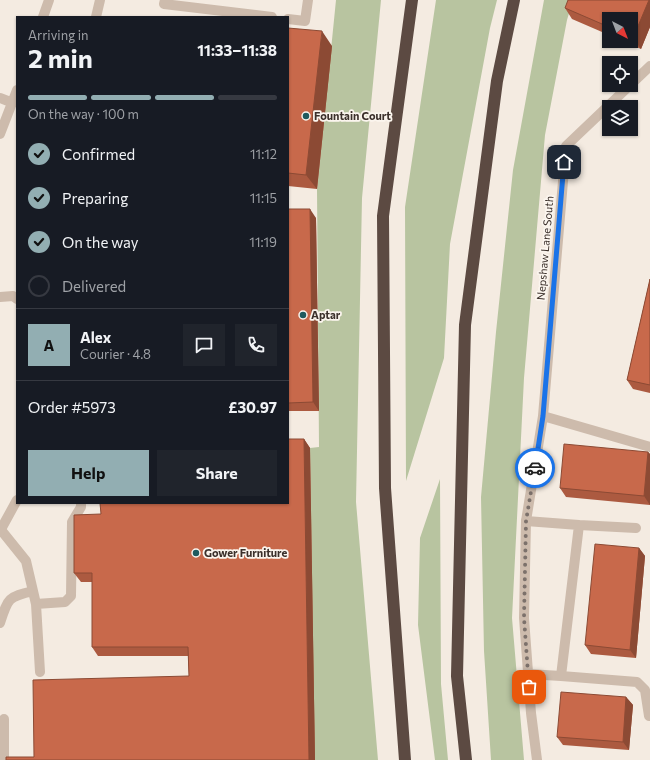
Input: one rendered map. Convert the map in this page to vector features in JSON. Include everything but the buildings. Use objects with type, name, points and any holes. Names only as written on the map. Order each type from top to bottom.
[{"type":"highway","points":[[405,760],[385,488],[383,216],[412,0]]},
{"type":"highway","points":[[466,760],[457,676],[465,325],[497,81],[514,0]]},
{"type":"street","points":[[43,16],[49,0]]},
{"type":"street","points":[[96,16],[100,0]]},
{"type":"street","points":[[165,0],[164,4],[264,16]]},
{"type":"street","points":[[289,19],[305,21],[308,0]]},
{"type":"street","name":"Nepshaw Lane South","points":[[537,760],[531,713],[524,618],[526,521],[543,416],[566,146],[650,66]]},
{"type":"street","points":[[0,134],[16,93]]},
{"type":"street","points":[[0,98],[12,103]]},
{"type":"street","points":[[0,297],[13,296],[16,298]]},
{"type":"street","points":[[543,416],[650,447]]},
{"type":"street","points":[[16,502],[1,531],[26,561],[36,604],[40,672]]},
{"type":"street","points":[[36,604],[65,602],[71,596],[72,522],[81,507],[81,504]]},
{"type":"street","points":[[526,521],[636,528]]},
{"type":"street","points":[[561,676],[579,524]]},
{"type":"street","points":[[0,623],[6,605],[13,595],[33,591]]},
{"type":"street","points":[[528,674],[637,682],[645,690],[649,716]]},
{"type":"street","points":[[4,719],[4,760]]},
{"type":"green space","points":[[336,0],[381,0],[362,198],[356,502],[378,760],[314,760],[310,448],[319,447],[317,189]]},
{"type":"green space","points":[[436,0],[497,0],[490,28],[450,244],[444,358],[406,481],[405,207]]},
{"type":"green space","points":[[544,0],[573,0],[567,20],[545,135],[524,378],[512,618],[524,760],[491,760],[484,651],[481,497],[513,170]]},
{"type":"green space","points":[[440,479],[441,684],[448,760],[435,760],[418,625],[420,538]]},
{"type":"way so far","points":[[529,687],[524,618],[526,521],[535,468]]},
{"type":"place","name":"Fountain Court","points":[[306,116]]},
{"type":"place","name":"Aptar","points":[[303,315]]},
{"type":"place","name":"Gower Furniture","points":[[196,553]]},
{"type":"route","points":[[535,468],[543,416],[564,162]]}]
